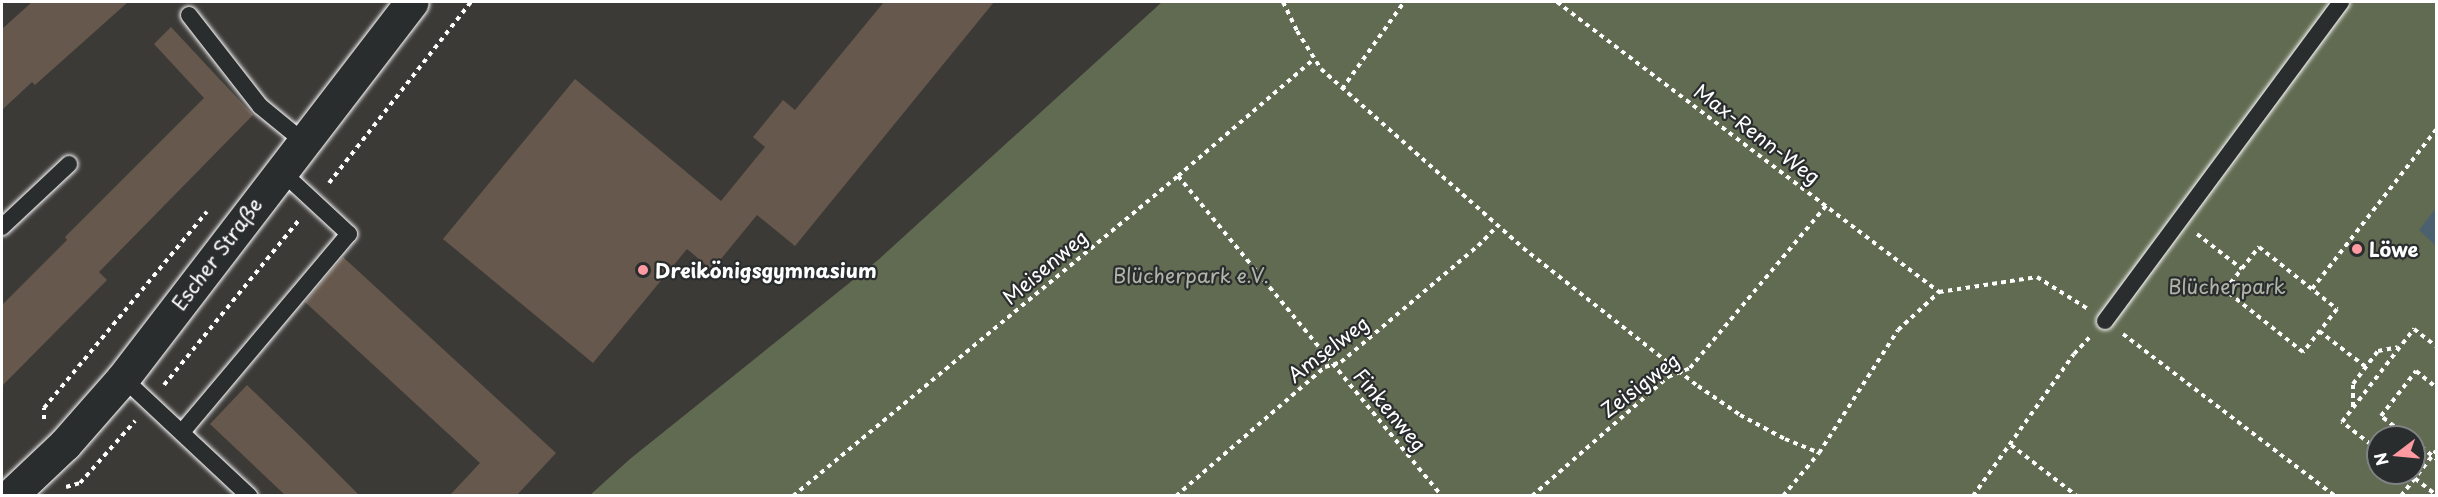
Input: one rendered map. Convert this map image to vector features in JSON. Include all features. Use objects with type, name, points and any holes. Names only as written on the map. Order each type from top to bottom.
[{"type":"street","name":"Escher Straße","points":[[10,495],[64,444],[123,378],[411,2]]},
{"type":"lane","points":[[2105,321],[2341,2]]},
{"type":"lane","points":[[189,15],[260,106],[304,142]]},
{"type":"lane","points":[[2,227],[69,164]]},
{"type":"lane","points":[[182,432],[349,234],[281,171]]},
{"type":"lane","points":[[123,378],[249,495]]},
{"type":"path","points":[[80,483],[151,402],[471,2]]},
{"type":"path","points":[[1283,2],[1314,59],[1342,89],[1548,269],[1679,372],[1740,415],[1785,439],[1819,453]]},
{"type":"path","points":[[1342,89],[1404,2]]},
{"type":"path","name":"Max-Renn-Weg","points":[[1557,2],[1939,292]]},
{"type":"path","name":"Meisenweg","points":[[793,495],[1178,176],[1314,59]]},
{"type":"path","points":[[2313,290],[2436,130]]},
{"type":"path","name":"Finkenweg","points":[[1178,176],[1442,495]]},
{"type":"path","points":[[44,408],[213,205]]},
{"type":"path","name":"Zeisigweg","points":[[1532,495],[1668,377],[1690,368],[1827,205]]},
{"type":"path","name":"Amselweg","points":[[1176,495],[1324,367],[1341,362],[1369,339],[1478,246],[1498,225]]},
{"type":"path","points":[[2200,237],[2242,269]]},
{"type":"path","points":[[2259,247],[2313,290],[2337,309],[2302,352],[2225,290],[2259,247]]},
{"type":"path","points":[[1783,495],[1819,453],[1898,330],[1939,292],[2037,277],[2105,321],[2335,495]]},
{"type":"path","points":[[2366,441],[2342,422],[2414,328],[2436,346]]},
{"type":"path","points":[[2319,331],[2366,367]]},
{"type":"path","points":[[2354,407],[2353,384],[2378,351],[2398,347]]},
{"type":"path","points":[[1973,495],[2074,354]]},
{"type":"path","points":[[2393,425],[2381,416],[2416,371],[2436,387]]},
{"type":"path","points":[[2011,445],[2077,495]]},
{"type":"path","points":[[2435,458],[2436,451]]},
{"type":"path","points":[[2424,485],[2436,495]]},
{"type":"green space","points":[[1162,2],[2436,2],[2436,495],[589,496],[630,459],[878,260]]},
{"type":"water","points":[[2436,208],[2436,246],[2419,230]]},
{"type":"building","points":[[32,2],[128,2],[35,85],[32,82],[2,110],[2,29]]},
{"type":"building","points":[[884,2],[994,2],[795,246],[757,215],[712,270],[687,249],[593,363],[443,239],[575,79],[721,201],[765,147],[753,137],[783,100],[795,110]]},
{"type":"building","points":[[171,27],[253,115],[99,272],[107,280],[2,386],[2,305],[67,240],[65,237],[204,98],[154,44]]},
{"type":"building","points":[[343,257],[556,453],[517,495],[450,495],[480,463],[305,302]]},
{"type":"building","points":[[247,385],[359,495],[285,495],[210,424]]},
{"type":"place","name":"Löwe","points":[[2357,249]]},
{"type":"place","name":"Dreikönigsgymnasium","points":[[643,270]]},
{"type":"park label","name":"Blücherpark e.V.","points":[[1191,275]]},
{"type":"park label","name":"Blücherpark","points":[[2227,286]]}]
